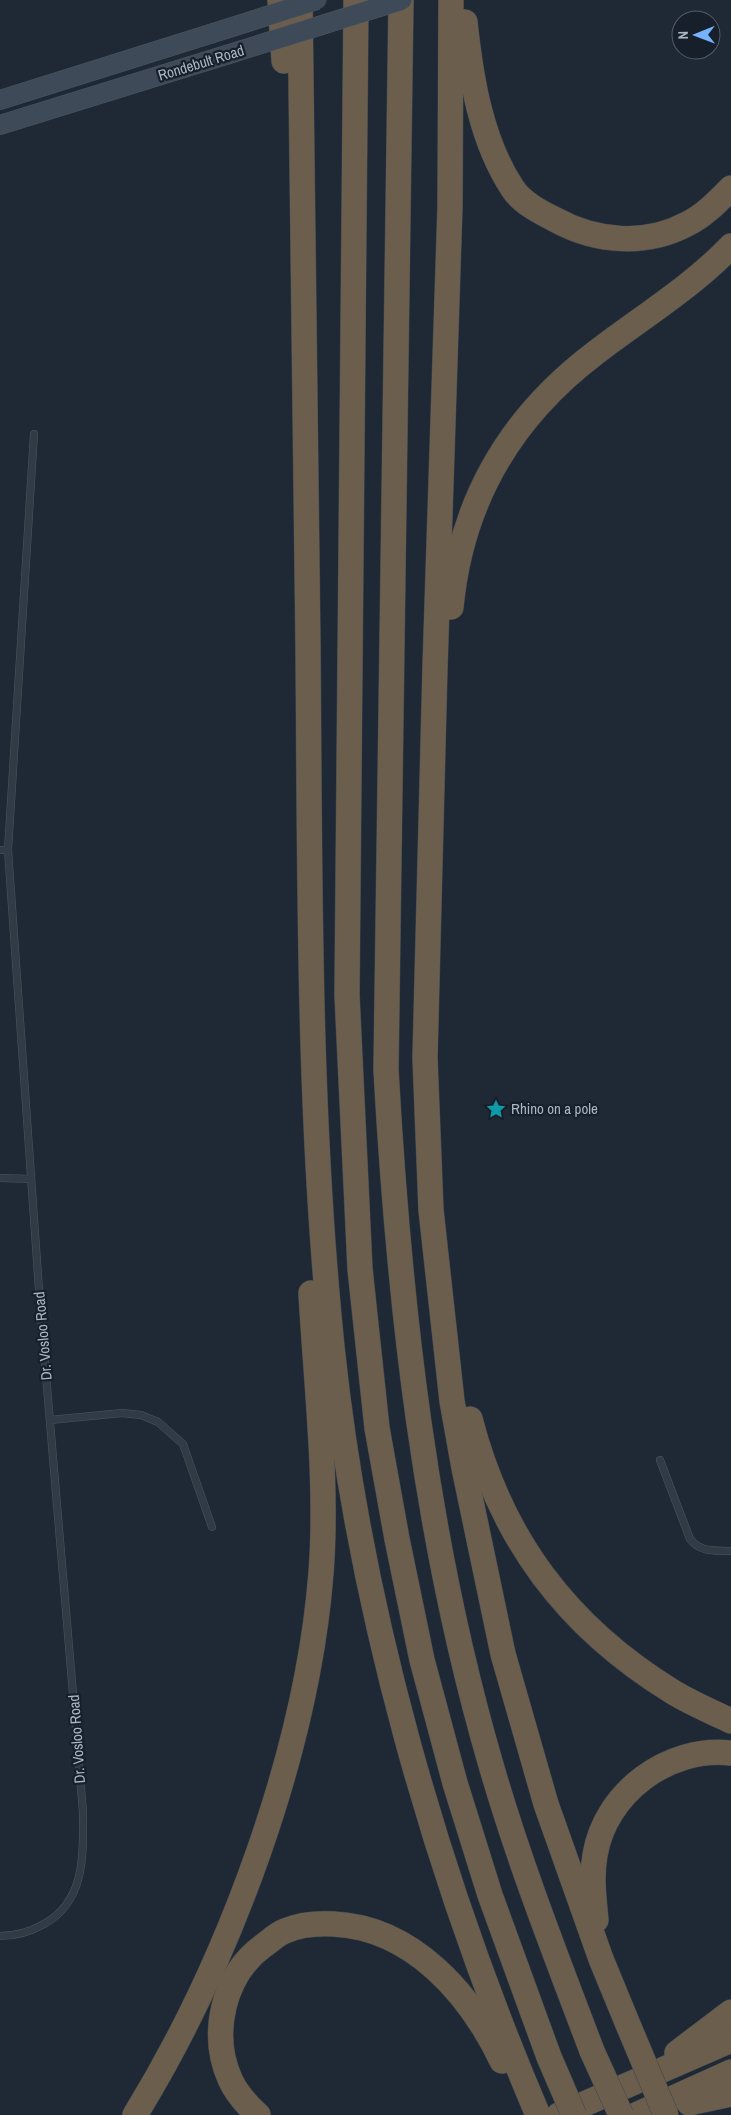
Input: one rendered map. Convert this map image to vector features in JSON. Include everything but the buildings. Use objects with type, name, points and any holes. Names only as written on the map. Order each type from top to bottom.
[{"type":"highway","points":[[280,0],[303,310]]},
{"type":"highway","points":[[300,0],[311,1006],[318,1174],[333,1353],[346,1449],[372,1593],[401,1710],[432,1826],[528,2115]]},
{"type":"highway","points":[[356,0],[347,995],[360,1269],[377,1428],[397,1539],[422,1660],[455,1783],[490,1895],[549,2057],[558,2115]]},
{"type":"highway","points":[[401,0],[386,1060],[394,1202],[410,1364],[430,1495],[461,1650],[490,1762],[517,1852],[592,2051],[632,2115]]},
{"type":"highway","points":[[451,0],[450,206],[425,1058],[431,1210],[452,1401],[503,1654],[546,1804],[601,1960],[666,2115]]},
{"type":"highway","points":[[463,0],[478,104],[487,135],[500,169],[515,192],[541,213],[571,228],[593,235],[625,240],[653,237],[688,224],[714,205],[731,188]]},
{"type":"highway","points":[[433,786],[453,587],[465,533],[486,478],[519,426],[559,383],[690,281],[731,246]]},
{"type":"highway","points":[[135,2115],[152,2088],[198,1996],[248,1876],[290,1747],[303,1693],[314,1630],[321,1572],[323,1514],[308,1242],[304,1096],[304,1037],[311,1006]]},
{"type":"highway","points":[[431,1210],[468,1409],[479,1454],[499,1506],[520,1542],[549,1585],[572,1612],[603,1641],[632,1665],[674,1693],[731,1721]]},
{"type":"highway","points":[[601,1960],[593,1891],[595,1856],[606,1820],[630,1790],[658,1768],[688,1755],[712,1752],[731,1753]]},
{"type":"highway","points":[[258,2115],[243,2100],[230,2081],[224,2064],[220,2031],[230,1990],[246,1961],[259,1949],[283,1931],[318,1923],[351,1925],[385,1935],[419,1955],[444,1976],[465,1999],[519,2084],[558,2115]]},
{"type":"highway","points":[[632,2084],[731,2012]]},
{"type":"highway","points":[[558,2115],[731,2040]]},
{"type":"highway","points":[[632,2115],[731,2072]]},
{"type":"highway","points":[[632,2115],[731,2094]]},
{"type":"main road","name":"Rondebult Road","points":[[0,100],[318,0]]},
{"type":"main road","name":"Rondebult Road","points":[[0,125],[401,0]]},
{"type":"lane","name":"Dr. Vosloo Road","points":[[0,1936],[29,1932],[62,1912],[73,1898],[83,1852],[83,1812],[31,1179],[8,850],[34,434]]},
{"type":"lane","points":[[0,850],[8,850]]},
{"type":"lane","points":[[0,1178],[31,1179]]},
{"type":"lane","points":[[50,1420],[122,1413],[141,1415],[158,1422],[183,1444],[212,1526]]},
{"type":"lane","points":[[660,1460],[690,1539],[696,1547],[705,1550],[731,1551]]},
{"type":"place","name":"Rhino on a pole","points":[[496,1109]]}]
